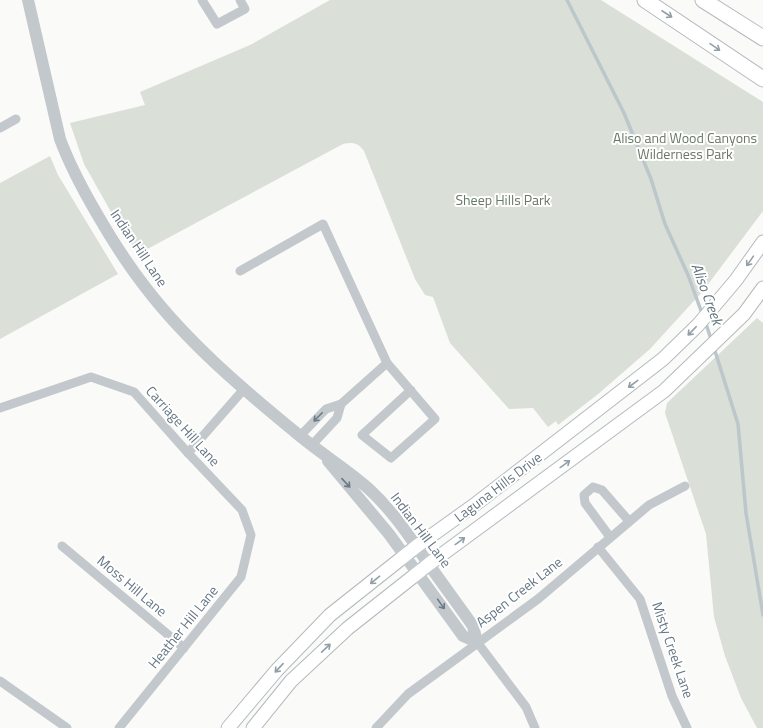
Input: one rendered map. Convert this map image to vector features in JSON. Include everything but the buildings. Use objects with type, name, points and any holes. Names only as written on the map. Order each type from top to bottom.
[{"type":"main road","points":[[645,0],[763,79]]},
{"type":"main road","points":[[703,0],[763,38]]},
{"type":"main road","name":"Laguna Hills Drive","points":[[228,728],[277,670],[330,615],[417,546],[477,503],[663,359],[698,325],[736,280],[763,242]]},
{"type":"main road","name":"Laguna Hills Drive","points":[[253,728],[291,681],[348,628],[429,564],[664,391],[744,314],[763,288]]},
{"type":"street","name":"Indian Hill Lane","points":[[28,0],[60,139],[73,173],[111,237],[146,288],[182,329],[244,389],[311,446],[341,466],[369,489],[398,520],[473,626],[478,642],[526,707],[535,728]]},
{"type":"street","points":[[202,0],[217,24],[245,9],[240,0]]},
{"type":"street","points":[[0,128],[16,119]]},
{"type":"street","points":[[240,271],[323,224],[387,362],[411,390],[434,419],[391,458],[362,435],[411,390]]},
{"type":"street","points":[[300,436],[326,409],[341,404],[387,362]]},
{"type":"street","name":"Carriage Hill Lane","points":[[0,408],[91,376],[134,392],[188,453],[242,510],[251,535]]},
{"type":"street","points":[[188,453],[244,389]]},
{"type":"street","points":[[311,446],[336,418],[341,404]]},
{"type":"street","name":"Indian Hill Lane","points":[[321,453],[389,534],[463,636],[478,642]]},
{"type":"street","name":"Aspen Creek Lane","points":[[376,728],[408,694],[538,599],[598,547],[650,505],[685,486]]},
{"type":"street","points":[[610,537],[585,503],[584,495],[593,487],[602,490],[629,521]]},
{"type":"street","name":"Heather Hill Lane","points":[[119,728],[241,577],[251,535]]},
{"type":"street","name":"Moss Hill Lane","points":[[62,546],[184,648]]},
{"type":"street","name":"Misty Creek Lane","points":[[598,547],[640,599],[672,696],[687,728]]},
{"type":"street","points":[[0,681],[67,728]]},
{"type":"green space","name":"Sheep Hills Park","points":[[330,0],[601,0],[763,102],[763,211],[703,291],[650,349],[597,395],[558,425],[556,421],[548,427],[533,408],[509,409],[450,343],[433,297],[425,295],[415,279],[364,151],[360,146],[352,143],[343,144],[138,254],[115,219],[84,164],[70,123],[145,105],[140,92],[250,45]]},
{"type":"green space","points":[[50,156],[58,175],[118,274],[0,339],[0,183]]},
{"type":"green space","points":[[757,318],[763,323],[763,728],[757,728],[741,698],[725,656],[714,617],[706,534],[665,413],[667,403]]},
{"type":"waterway","name":"Aliso Creek","points":[[567,0],[624,113],[651,179],[665,224],[688,275],[703,316]]},
{"type":"waterway","name":"Aliso Creek","points":[[705,321],[712,342]]},
{"type":"waterway","name":"Aliso Creek","points":[[714,348],[738,424],[746,513],[763,615]]},
{"type":"park label","name":"Aliso and Wood Canyons Wilderness Park","points":[[685,146]]}]
